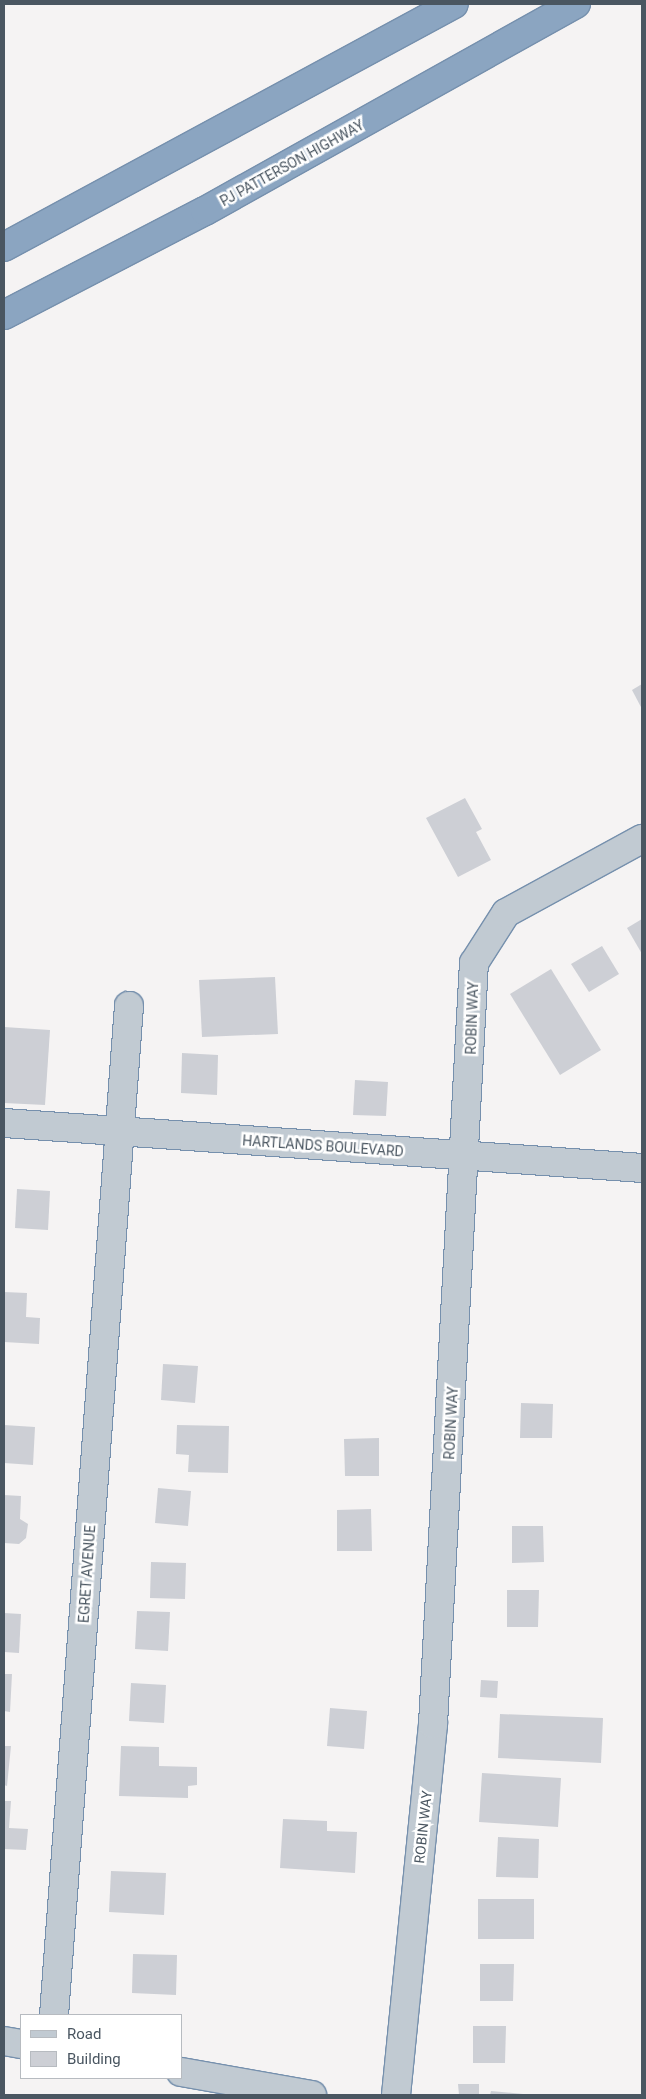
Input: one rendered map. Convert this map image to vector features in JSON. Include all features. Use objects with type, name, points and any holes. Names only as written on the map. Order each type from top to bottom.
[{"type":"highway","points":[[4,247],[454,4]]},
{"type":"highway","name":"PJ PATTERSON HIGHWAY","points":[[4,314],[205,211],[576,4]]},
{"type":"street","name":"ROBIN WAY","points":[[396,2095],[433,1724],[466,1155],[474,963],[506,913],[642,839]]},
{"type":"street","name":"EGRET AVENUE","points":[[54,2014],[129,1006]]},
{"type":"street","name":"HARTLANDS BOULEVARD","points":[[4,1123],[642,1168]]},
{"type":"street","points":[[4,2041],[20,2044]]},
{"type":"street","points":[[182,2072],[312,2095]]},
{"type":"building","points":[[642,684],[642,709],[632,690]]},
{"type":"building","points":[[465,798],[482,829],[476,832],[491,860],[458,877],[426,818]]},
{"type":"building","points":[[642,919],[642,954],[627,928]]},
{"type":"building","points":[[602,946],[619,974],[589,992],[571,964]]},
{"type":"building","points":[[551,969],[601,1050],[560,1075],[510,994]]},
{"type":"building","points":[[275,977],[278,1034],[202,1037],[199,980]]},
{"type":"building","points":[[4,1027],[50,1030],[45,1105],[4,1103]]},
{"type":"building","points":[[182,1053],[218,1055],[217,1095],[181,1093]]},
{"type":"building","points":[[355,1080],[388,1082],[386,1116],[353,1115]]},
{"type":"building","points":[[17,1189],[50,1191],[48,1230],[15,1228]]},
{"type":"building","points":[[4,1292],[27,1293],[26,1317],[40,1318],[39,1344],[4,1342]]},
{"type":"building","points":[[163,1364],[198,1366],[195,1403],[161,1400]]},
{"type":"building","points":[[521,1403],[553,1404],[552,1438],[520,1438]]},
{"type":"building","points":[[4,1425],[35,1427],[33,1465],[4,1463]]},
{"type":"building","points":[[177,1425],[229,1426],[228,1473],[188,1472],[189,1455],[176,1454]]},
{"type":"building","points":[[379,1438],[379,1476],[345,1476],[344,1439]]},
{"type":"building","points":[[158,1488],[191,1491],[188,1526],[155,1523]]},
{"type":"building","points":[[4,1495],[21,1496],[20,1519],[28,1524],[26,1538],[19,1544],[4,1543]]},
{"type":"building","points":[[371,1509],[372,1551],[337,1551],[337,1510]]},
{"type":"building","points":[[512,1526],[543,1526],[544,1562],[512,1563]]},
{"type":"building","points":[[151,1562],[186,1563],[185,1599],[150,1598]]},
{"type":"building","points":[[507,1590],[539,1590],[538,1627],[507,1627]]},
{"type":"building","points":[[137,1611],[170,1612],[168,1651],[135,1649]]},
{"type":"building","points":[[4,1613],[21,1614],[19,1653],[4,1652]]},
{"type":"building","points":[[4,1674],[12,1674],[10,1712],[4,1711]]},
{"type":"building","points":[[481,1680],[498,1681],[497,1698],[480,1697]]},
{"type":"building","points":[[131,1683],[166,1685],[164,1723],[129,1721]]},
{"type":"building","points":[[330,1708],[367,1711],[364,1749],[327,1746]]},
{"type":"building","points":[[500,1714],[603,1718],[601,1763],[498,1758]]},
{"type":"building","points":[[4,1746],[11,1746],[7,1786],[4,1785]]},
{"type":"building","points":[[121,1746],[159,1747],[159,1766],[197,1767],[197,1785],[188,1786],[188,1798],[119,1796]]},
{"type":"building","points":[[482,1773],[561,1778],[558,1827],[479,1822]]},
{"type":"building","points":[[4,1801],[11,1801],[9,1828],[28,1829],[26,1850],[4,1849]]},
{"type":"building","points":[[283,1819],[327,1821],[327,1831],[357,1832],[355,1873],[280,1868]]},
{"type":"building","points":[[498,1837],[539,1839],[538,1878],[496,1877]]},
{"type":"building","points":[[111,1871],[166,1873],[164,1915],[109,1912]]},
{"type":"building","points":[[478,1899],[534,1899],[534,1939],[478,1939]]},
{"type":"building","points":[[133,1954],[177,1955],[176,1995],[132,1993]]},
{"type":"building","points":[[480,1964],[514,1964],[513,2001],[480,2001]]},
{"type":"building","points":[[473,2026],[506,2026],[505,2063],[473,2063]]},
{"type":"building","points":[[458,2084],[479,2084],[479,2095],[459,2095]]},
{"type":"building","points":[[491,2091],[523,2094],[523,2095],[490,2095]]}]
